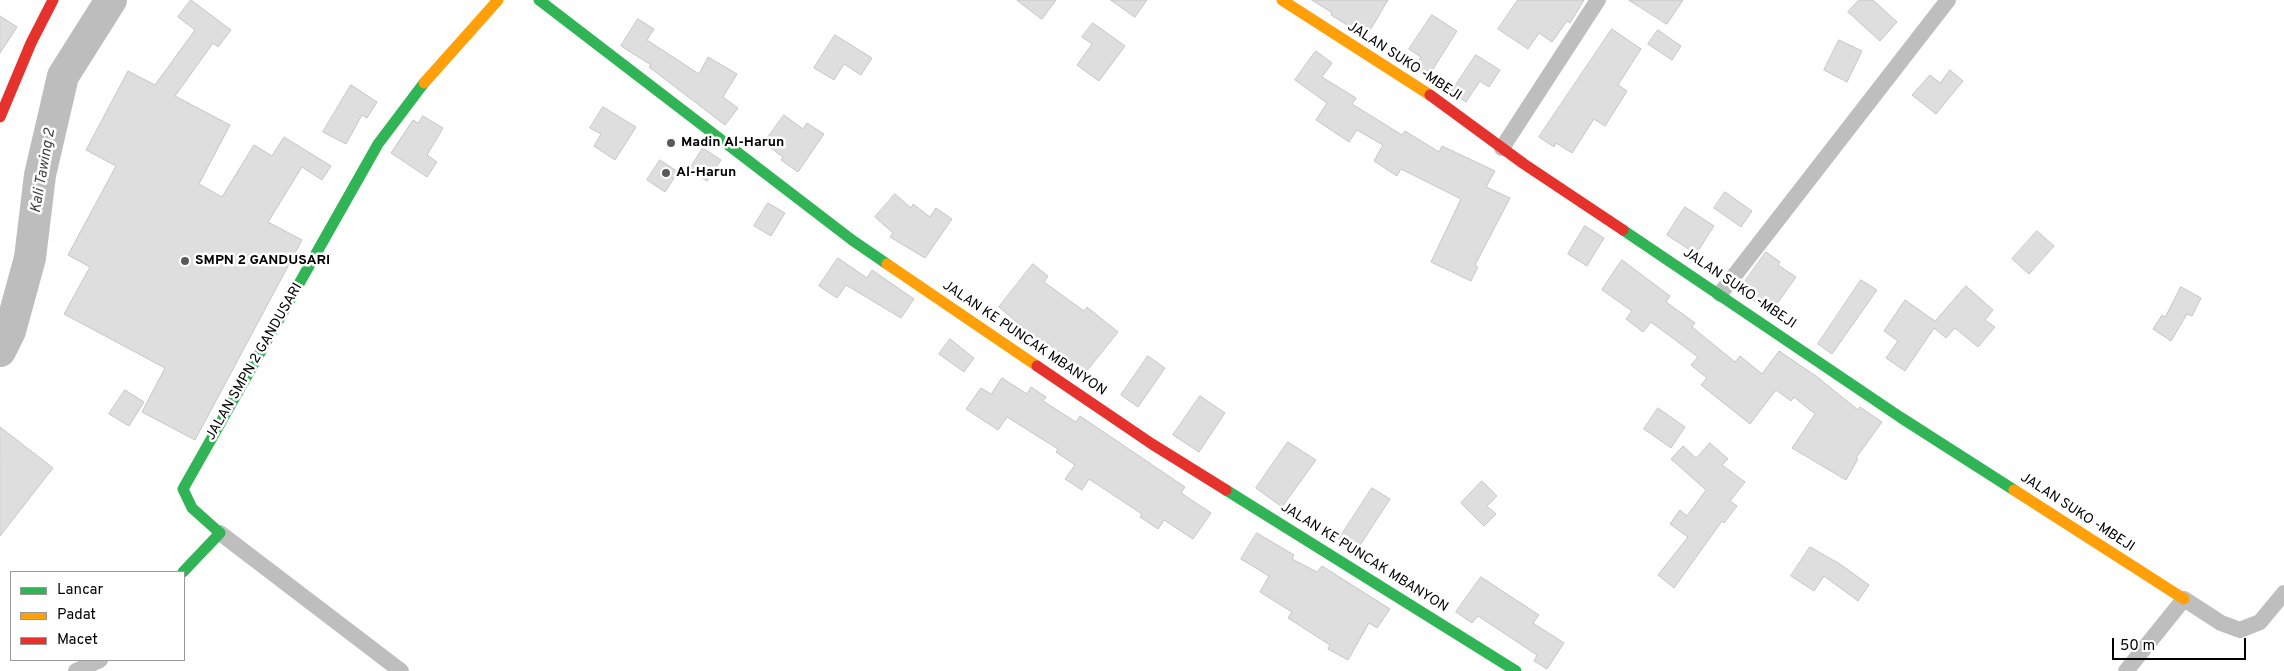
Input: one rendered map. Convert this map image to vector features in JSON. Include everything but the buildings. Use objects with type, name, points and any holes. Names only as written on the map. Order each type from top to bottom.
[{"type":"street","points":[[0,117],[25,61],[37,26],[53,0]]},
{"type":"street","name":"JALAN SMPN 2 GANDUSARI","points":[[220,533],[192,508],[184,497],[183,489],[378,144],[434,70],[498,0]]},
{"type":"street","name":"JALAN KE PUNCAK MBANYON","points":[[538,0],[852,240],[1152,444],[1516,671]]},
{"type":"street","name":"JALAN SUKO -MBEJI","points":[[1282,0],[1432,96],[1502,148],[1900,417],[2184,599]]},
{"type":"street","points":[[1502,148],[1598,0]]},
{"type":"street","points":[[1720,294],[1948,0]]},
{"type":"street","points":[[185,571],[220,533],[400,671]]},
{"type":"street","points":[[2126,671],[2184,599],[2221,623],[2240,630],[2260,622],[2284,594]]},
{"type":"street","points":[[76,671],[98,661]]},
{"type":"waterway","name":"Kali Tawing 2","points":[[0,351],[10,331],[30,258],[40,175],[63,76],[111,0]]},
{"type":"traffic: fast","points":[[539,0],[852,240],[887,264]]},
{"type":"traffic: fast","points":[[184,571],[220,533],[192,508],[183,489],[378,144],[424,83]]},
{"type":"traffic: fast","points":[[1623,230],[1900,417],[2014,490]]},
{"type":"traffic: fast","points":[[1226,490],[1516,671]]},
{"type":"traffic: slow","points":[[424,83],[498,0]]},
{"type":"traffic: slow","points":[[1282,0],[1430,95]]},
{"type":"traffic: slow","points":[[887,264],[1037,366]]},
{"type":"traffic: slow","points":[[2014,490],[2184,599]]},
{"type":"traffic: jam","points":[[0,117],[31,43],[53,0]]},
{"type":"traffic: jam","points":[[1430,95],[1524,164],[1623,230]]},
{"type":"traffic: jam","points":[[1037,366],[1152,444],[1226,490]]},
{"type":"place","name":"Madin Al-Harun","points":[[671,143]]},
{"type":"place","name":"Al-Harun","points":[[666,173]]},
{"type":"place","name":"SMPN 2 GANDUSARI","points":[[185,261]]}]
